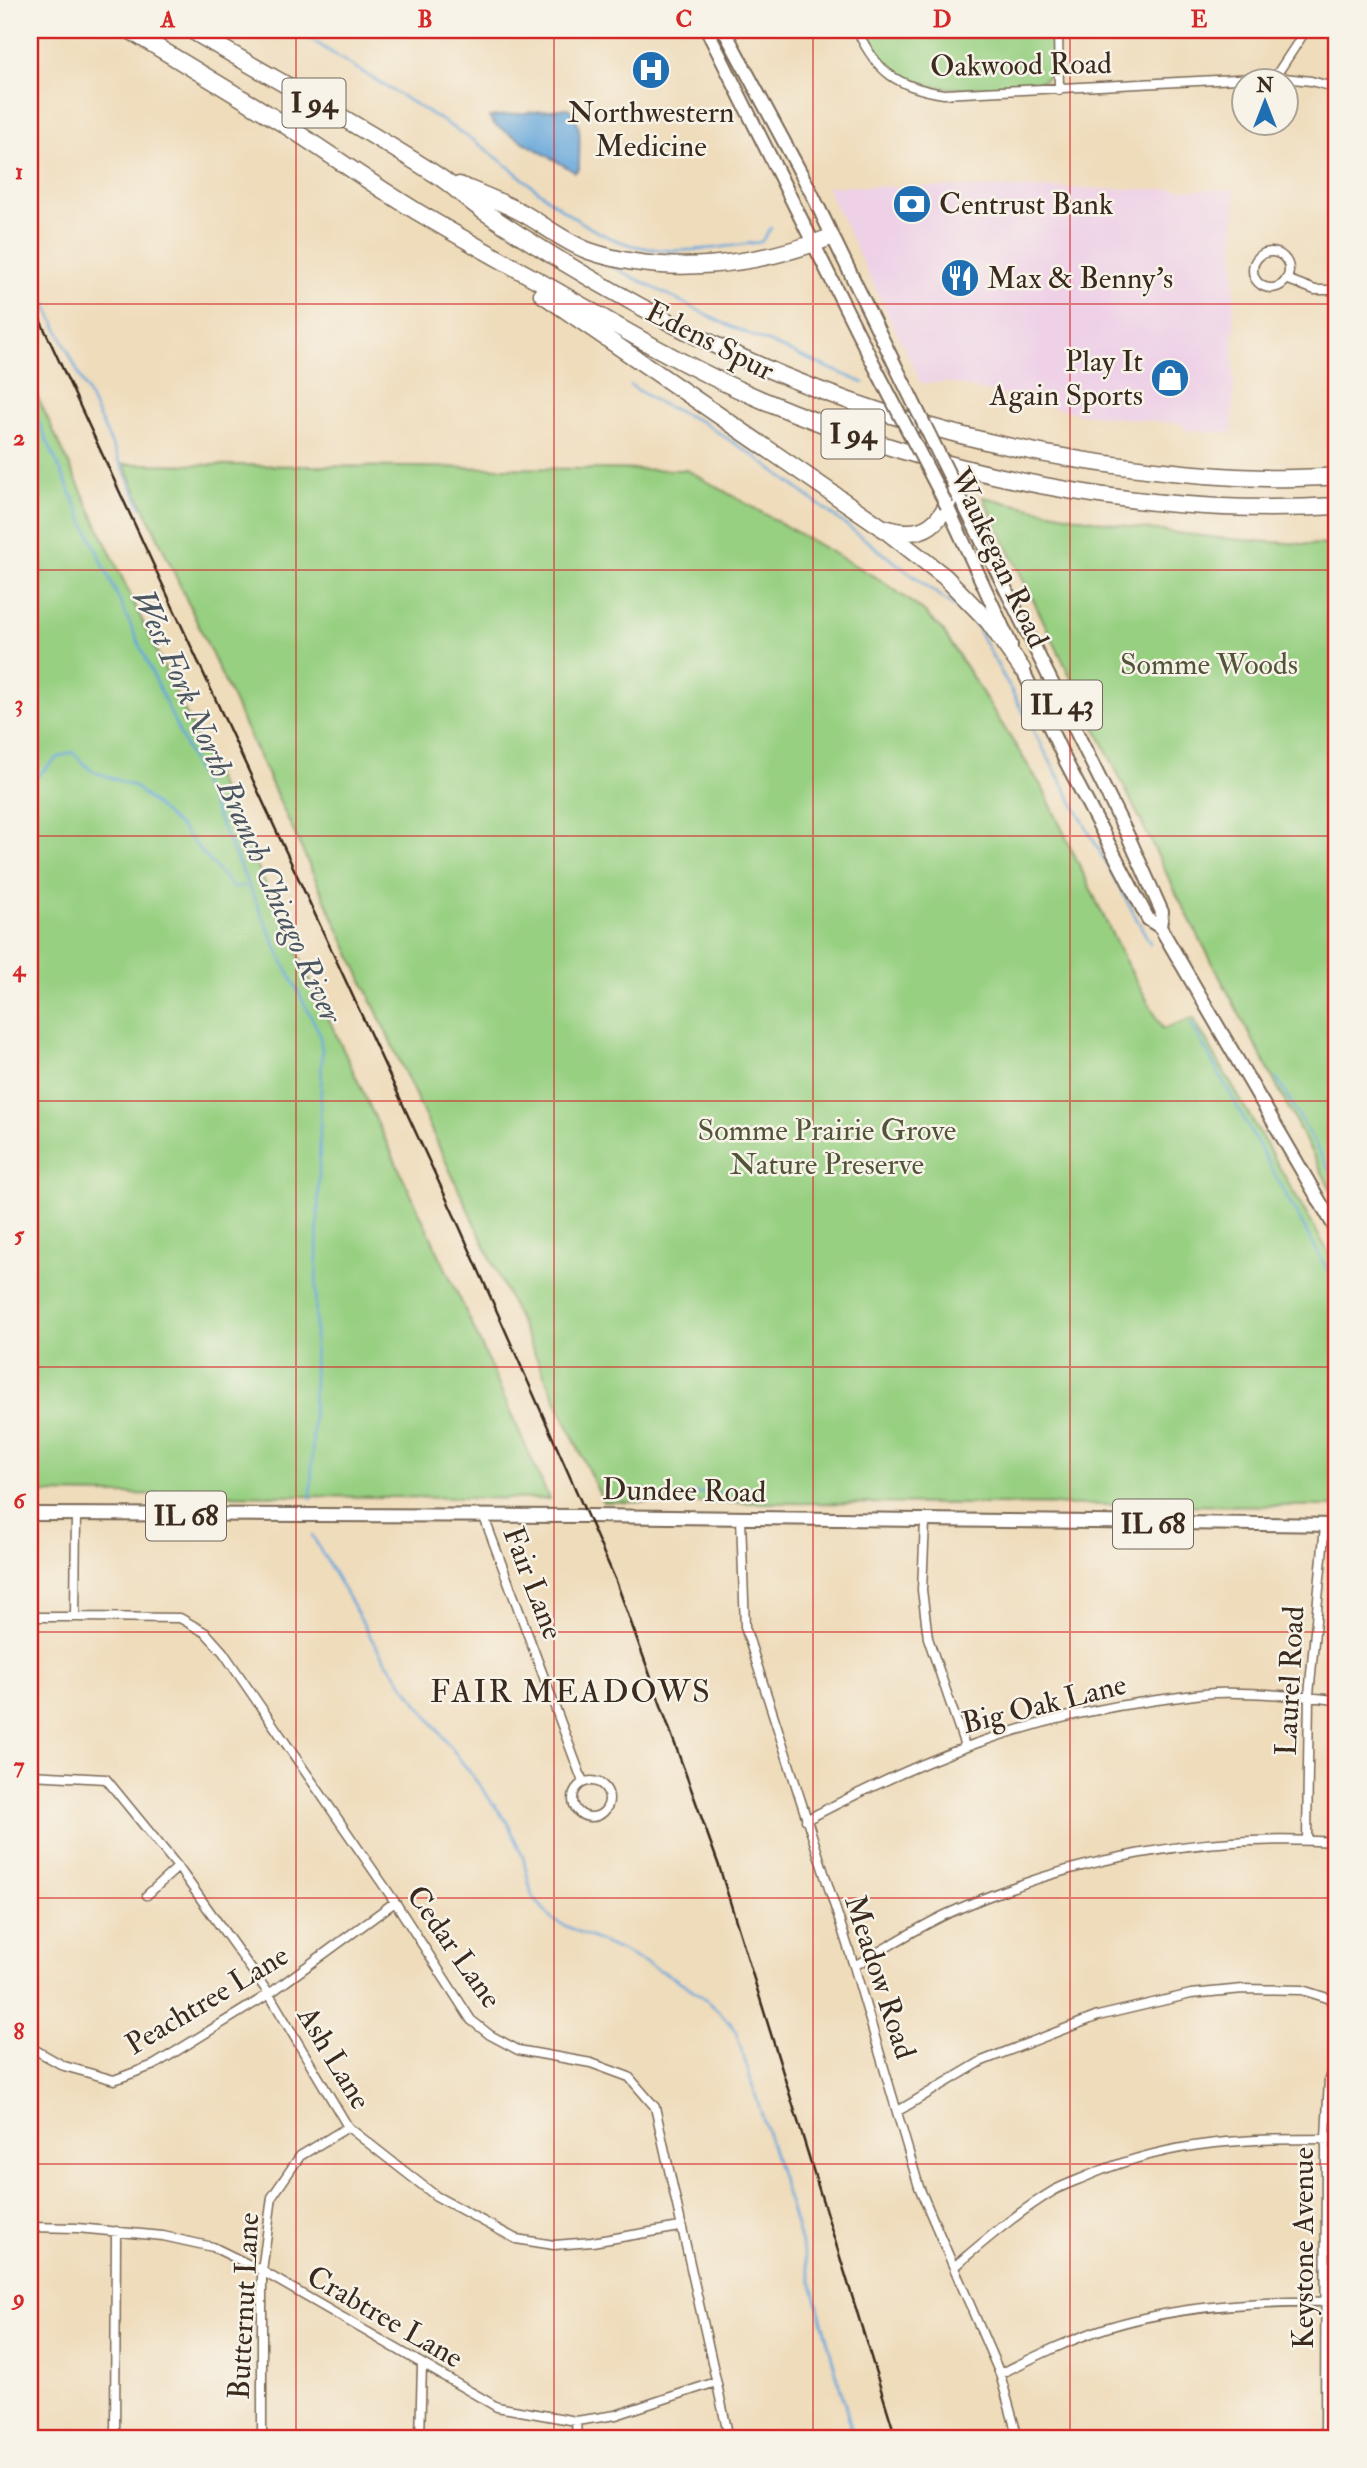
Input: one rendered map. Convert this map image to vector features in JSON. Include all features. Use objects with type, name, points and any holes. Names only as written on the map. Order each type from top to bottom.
[{"type":"highway","name":"Edens Spur","points":[[129,30],[283,124],[415,210],[664,352],[716,379],[817,421],[902,451],[1027,482],[1102,495],[1243,507],[1337,506]]},
{"type":"highway","name":"Edens Spur","points":[[191,30],[438,175],[484,212],[667,321],[736,356],[882,413],[992,444],[1095,464],[1255,478],[1337,477]]},
{"type":"highway","points":[[438,175],[518,211],[587,250],[652,264],[718,264],[815,243],[831,237]]},
{"type":"highway","points":[[415,210],[628,351],[880,526],[945,577],[988,621],[1022,668]]},
{"type":"highway","points":[[880,526],[902,533],[920,531],[940,519],[954,485]]},
{"type":"main road","name":"IL 43","points":[[706,30],[815,243]]},
{"type":"main road","name":"IL 43","points":[[724,30],[811,192],[831,237]]},
{"type":"main road","name":"Waukegan Road","points":[[831,237],[1128,836],[1162,912],[1160,927]]},
{"type":"main road","name":"Waukegan Road","points":[[815,243],[947,506],[1066,762],[1148,919],[1160,927],[1337,1231]]},
{"type":"main road","name":"Dundee Road","points":[[30,1514],[1331,1525]]},
{"type":"street","name":"Oakwood Road","points":[[857,30],[867,49],[891,77],[920,90],[969,95],[1230,80]]},
{"type":"street","points":[[1058,30],[1059,90]]},
{"type":"street","points":[[1283,66],[1306,30]]},
{"type":"street","name":"Oakwood Road","points":[[1300,80],[1337,89]]},
{"type":"street","points":[[1272,252],[1283,257],[1289,268],[1286,279],[1271,288],[1259,284],[1252,271],[1256,259],[1272,252]]},
{"type":"street","points":[[1286,279],[1315,290],[1337,290]]},
{"type":"street","points":[[30,1617],[75,1617],[76,1515]]},
{"type":"street","name":"Fair Lane","points":[[484,1517],[583,1782]]},
{"type":"street","name":"Meadow Road","points":[[741,1519],[745,1627],[854,1966],[919,2188],[956,2265],[1000,2374],[1018,2438]]},
{"type":"street","points":[[925,1522],[922,1590],[928,1638],[965,1745]]},
{"type":"street","name":"Laurel Road","points":[[1307,1840],[1309,1695],[1331,1525]]},
{"type":"street","name":"Cedar Lane","points":[[75,1617],[180,1618],[206,1633],[223,1652],[395,1902],[471,2020],[490,2035],[518,2050],[591,2063],[629,2077],[655,2107],[729,2438]]},
{"type":"street","name":"Big Oak Lane","points":[[806,1819],[888,1776],[965,1745],[1051,1720],[1118,1705],[1214,1693],[1309,1695],[1337,1700]]},
{"type":"street","name":"Ash Lane","points":[[30,1775],[106,1779],[178,1867],[269,1994],[348,2127],[436,2196],[516,2239],[554,2245],[592,2242],[680,2227]]},
{"type":"street","name":"Fair Lane","points":[[583,1782],[600,1783],[608,1792],[606,1808],[598,1815],[586,1816],[576,1808],[573,1797],[583,1782]]},
{"type":"street","points":[[854,1966],[944,1915],[1018,1884],[1096,1861],[1181,1846],[1307,1840],[1337,1842]]},
{"type":"street","points":[[147,1895],[178,1867]]},
{"type":"street","name":"Peachtree Lane","points":[[30,2047],[64,2066],[114,2080],[154,2065],[269,1994],[395,1902]]},
{"type":"street","points":[[898,2111],[982,2061],[1098,2016],[1191,1994],[1243,1989],[1302,1990],[1337,2001]]},
{"type":"street","name":"Keystone Avenue","points":[[1325,2438],[1326,2139],[1329,2078],[1337,2059]]},
{"type":"street","name":"Butternut Lane","points":[[262,2438],[262,2271],[272,2197],[300,2156],[348,2127]]},
{"type":"street","points":[[956,2265],[1010,2220],[1055,2190],[1117,2164],[1179,2146],[1249,2139],[1337,2139]]},
{"type":"street","name":"Crabtree Lane","points":[[30,2227],[163,2236],[213,2247],[262,2271],[497,2407],[576,2421],[639,2409],[716,2382]]},
{"type":"street","points":[[115,2438],[116,2231]]},
{"type":"street","points":[[1000,2374],[1061,2344],[1159,2315],[1209,2308],[1337,2302]]},
{"type":"street","points":[[420,2438],[422,2365]]},
{"type":"street","points":[[576,2421],[577,2438]]},
{"type":"shaded area","points":[[826,186],[1235,190],[1233,433],[1185,430],[1183,424],[1081,414],[948,382],[921,383]]},
{"type":"green space","points":[[865,30],[1051,30],[1052,69],[1044,80],[1036,83],[981,88],[925,84],[893,69],[881,56]]},
{"type":"green space","points":[[30,381],[474,1329],[549,1499],[30,1493]]},
{"type":"green space","name":"Somme Prairie Grove Nature Preserve","points":[[124,464],[687,470],[884,582],[922,610],[943,631],[1043,789],[1122,955],[1163,1029],[1193,1018],[1337,1267],[1337,1506],[603,1502]]},
{"type":"green space","name":"Somme Woods","points":[[983,497],[1159,531],[1248,541],[1337,545],[1337,1201],[1177,895]]},
{"type":"water","points":[[568,108],[577,120],[580,137],[579,169],[575,172],[495,125],[489,117]]},
{"type":"waterway","points":[[297,30],[489,151],[571,216],[616,240],[655,249],[700,249],[761,242],[771,228]]},
{"type":"waterway","points":[[609,265],[725,324],[864,383]]},
{"type":"waterway","points":[[30,270],[141,507]]},
{"type":"waterway","points":[[630,385],[657,402],[702,422],[757,458],[973,621],[1150,943]]},
{"type":"waterway","name":"West Fork North Branch Chicago River","points":[[30,403],[285,966],[319,1032],[322,1050],[311,1498]]},
{"type":"waterway","points":[[30,783],[57,758],[72,752],[92,771],[134,786],[181,828],[233,888],[244,886]]},
{"type":"waterway","points":[[1191,1023],[1337,1287]]},
{"type":"waterway","points":[[1277,1078],[1337,1183]]},
{"type":"waterway","points":[[694,1493],[721,1493]]},
{"type":"waterway","name":"West Fork North Branch Chicago River","points":[[312,1535],[380,1653],[507,1822],[523,1857],[532,1896],[553,1920],[678,1980],[720,2013],[736,2032],[795,2222],[854,2438]]},
{"type":"railway","points":[[30,298],[460,1228],[616,1581],[719,1866],[896,2438]]},
{"type":"place","name":"Northwestern Medicine","points":[[651,70]]},
{"type":"place","name":"Centrust Bank","points":[[912,204]]},
{"type":"place","name":"Max & Benny's","points":[[960,278]]},
{"type":"place","name":"Play It Again Sports","points":[[1170,378]]},
{"type":"district","name":"FAIR MEADOWS","points":[[571,1692]]}]
